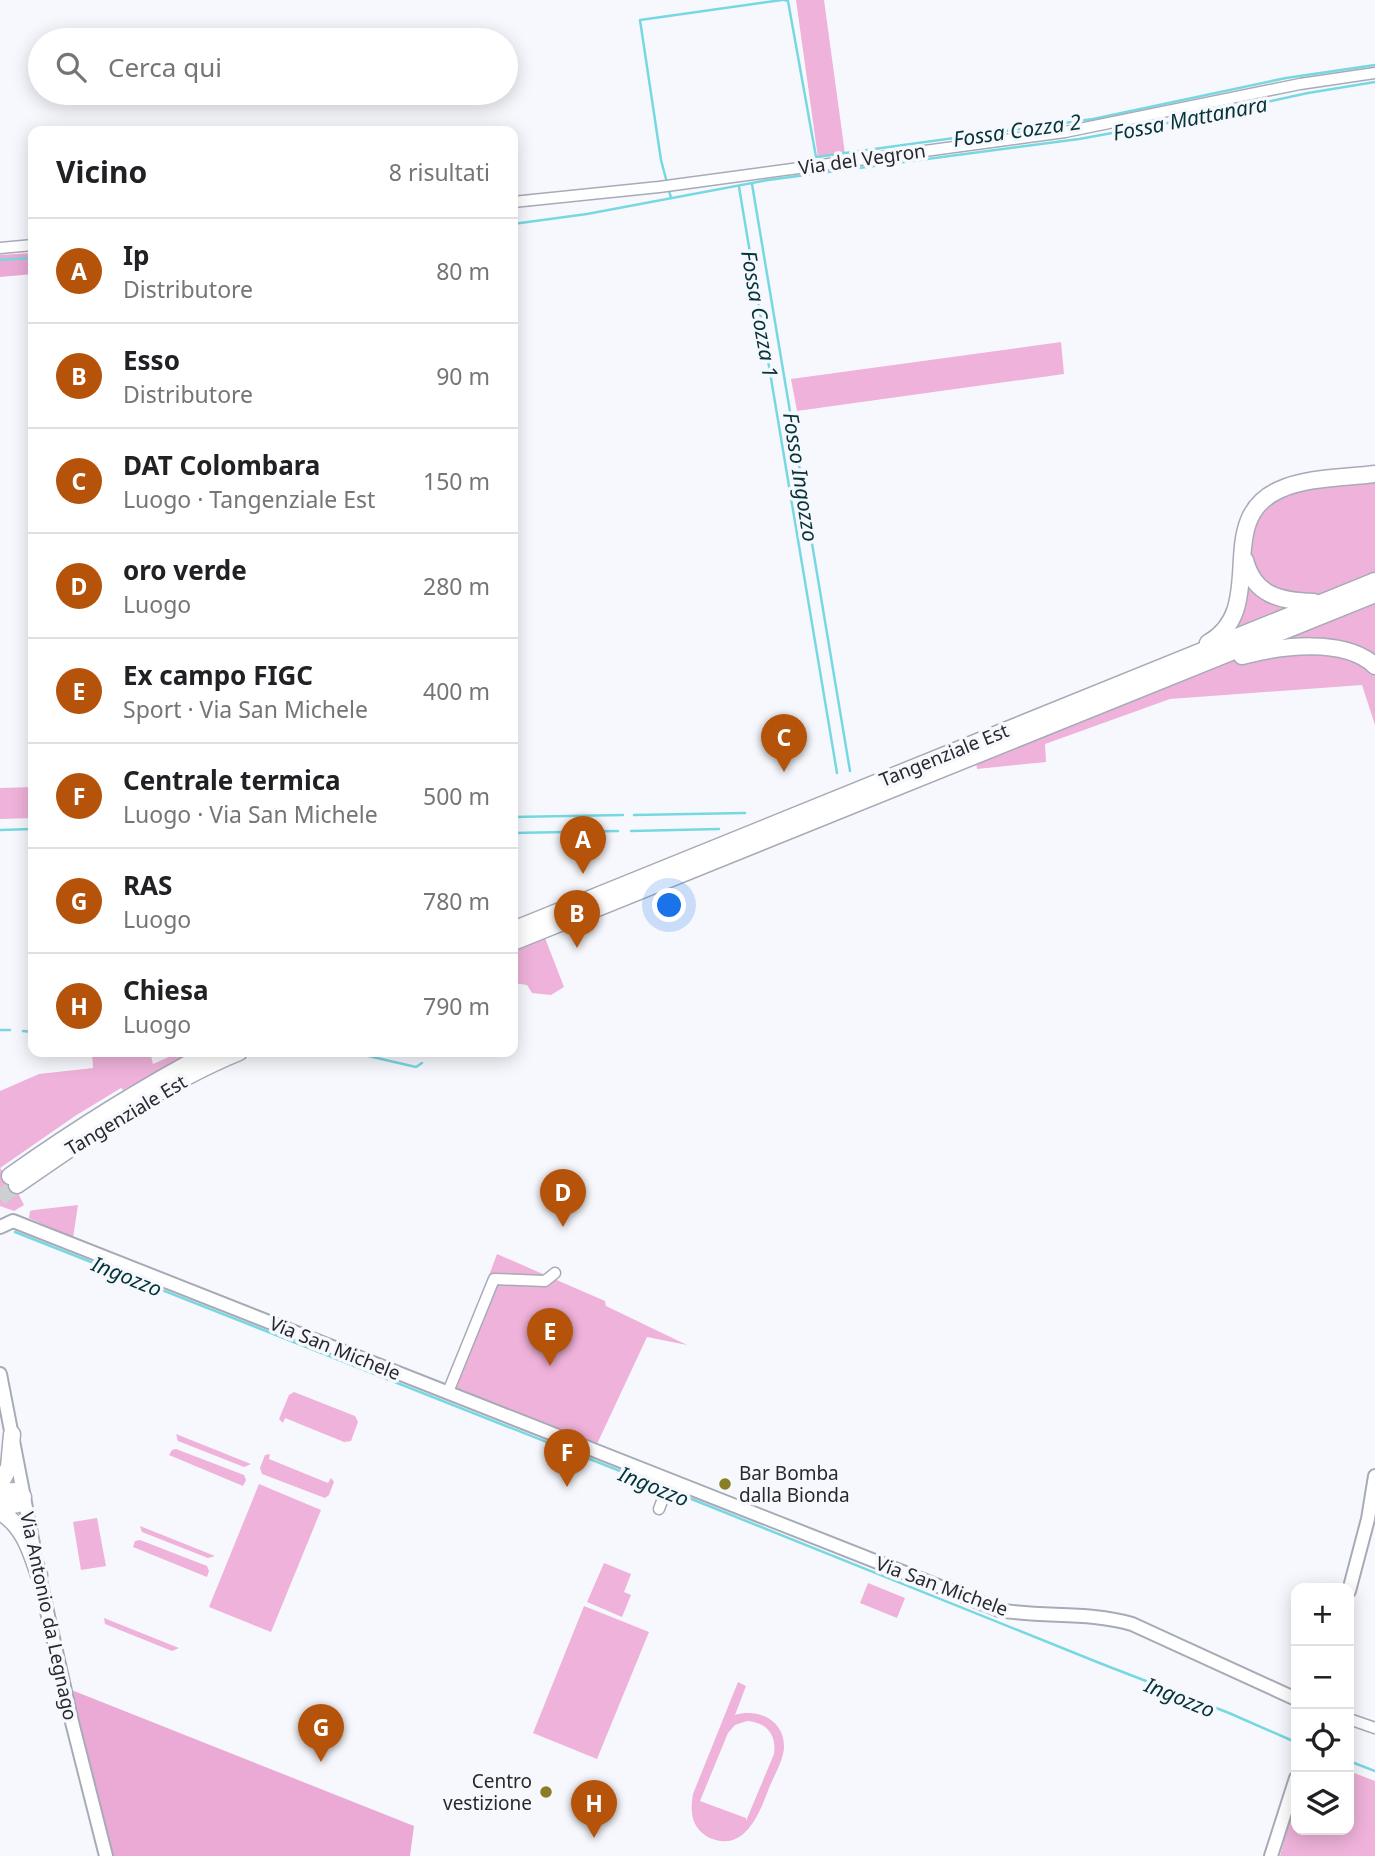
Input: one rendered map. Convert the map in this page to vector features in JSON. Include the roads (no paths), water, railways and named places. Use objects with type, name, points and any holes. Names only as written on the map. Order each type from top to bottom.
[{"type":"highway","points":[[1154,670],[1219,637],[1238,606],[1245,527],[1256,505],[1276,491],[1292,485],[1375,474]]},
{"type":"highway","points":[[1243,554],[1251,576],[1266,591],[1289,601],[1324,602]]},
{"type":"highway","name":"Tangenziale Est","points":[[518,928],[1375,581]]},
{"type":"highway","name":"Tangenziale Est","points":[[518,940],[1375,594]]},
{"type":"highway","points":[[1182,672],[1259,652],[1298,648],[1346,650],[1375,666]]},
{"type":"highway","name":"Tangenziale Est","points":[[201,1057],[131,1095],[68,1134],[14,1181],[150,1098],[229,1057]]},
{"type":"highway","points":[[0,1486],[9,1467],[12,1434]]},
{"type":"highway","points":[[0,1492],[15,1491],[23,1497],[18,1504],[0,1510],[19,1528],[39,1575]]},
{"type":"street","name":"Via del Vegron","points":[[518,201],[668,186],[1065,132],[1300,84],[1375,73]]},
{"type":"street","points":[[0,248],[28,246]]},
{"type":"street","name":"Via San Michele","points":[[0,1227],[13,1221],[999,1610],[1037,1615],[1108,1617],[1132,1624],[1291,1697]]},
{"type":"street","points":[[448,1392],[494,1279],[545,1281],[555,1273]]},
{"type":"street","name":"Via Antonio da Legnago","points":[[0,1374],[39,1575],[106,1856]]},
{"type":"street","points":[[1351,1583],[1368,1519],[1375,1476]]},
{"type":"street","points":[[659,1509],[669,1482]]},
{"type":"street","points":[[1354,1721],[1375,1728]]},
{"type":"street","points":[[1271,1856],[1291,1794]]},
{"type":"waterway","name":"Fossa Cozza 2","points":[[671,198],[661,160],[640,20],[782,0]]},
{"type":"waterway","name":"Fossa Cozza 2","points":[[784,0],[788,1],[816,157],[1093,119],[1286,78],[1375,65]]},
{"type":"waterway","name":"Fossa Mattanara","points":[[518,223],[587,214],[768,180],[1079,139],[1375,82]]},
{"type":"waterway","name":"Fosso Ingozzo","points":[[752,184],[850,771]]},
{"type":"waterway","name":"Fossa Cozza 1","points":[[739,187],[837,773]]},
{"type":"waterway","points":[[0,260],[28,258]]},
{"type":"waterway","name":"Fossa Cozza 1","points":[[634,815],[745,813]]},
{"type":"waterway","name":"Fossa Cozza 1","points":[[518,817],[623,815]]},
{"type":"waterway","name":"Fossa Cozza 1","points":[[0,830],[28,829]]},
{"type":"waterway","name":"Fosso Ingozzo","points":[[631,831],[719,829]]},
{"type":"waterway","name":"Fosso Ingozzo","points":[[518,833],[618,831]]},
{"type":"waterway","name":"Fosso Ingozzo","points":[[0,1030],[10,1030]]},
{"type":"waterway","name":"Fosso Ingozzo","points":[[23,1031],[28,1032]]},
{"type":"waterway","name":"Fosso Ingozzo","points":[[373,1057],[416,1067],[422,1063]]},
{"type":"waterway","name":"Ingozzo","points":[[15,1232],[663,1488]]},
{"type":"waterway","name":"Ingozzo","points":[[669,1490],[1291,1740]]},
{"type":"waterway","name":"Ingozzo","points":[[1354,1763],[1375,1771]]},
{"type":"tunnel","points":[[0,1198],[17,1185]]},
{"type":"place","name":"DAT Colombara","points":[[784,772]]},
{"type":"place","name":"Ip","points":[[583,874]]},
{"type":"place","name":"Esso","points":[[577,948]]},
{"type":"place","name":"oro verde","points":[[563,1227]]},
{"type":"place","name":"Ex campo FIGC","points":[[550,1366]]},
{"type":"place","name":"Bar Bomba dalla Bionda","points":[[725,1484]]},
{"type":"place","name":"Centrale termica","points":[[567,1487]]},
{"type":"place","name":"RAS","points":[[321,1762]]},
{"type":"place","name":"Centro vestizione","points":[[546,1792]]},
{"type":"place","name":"Chiesa","points":[[594,1838]]}]
